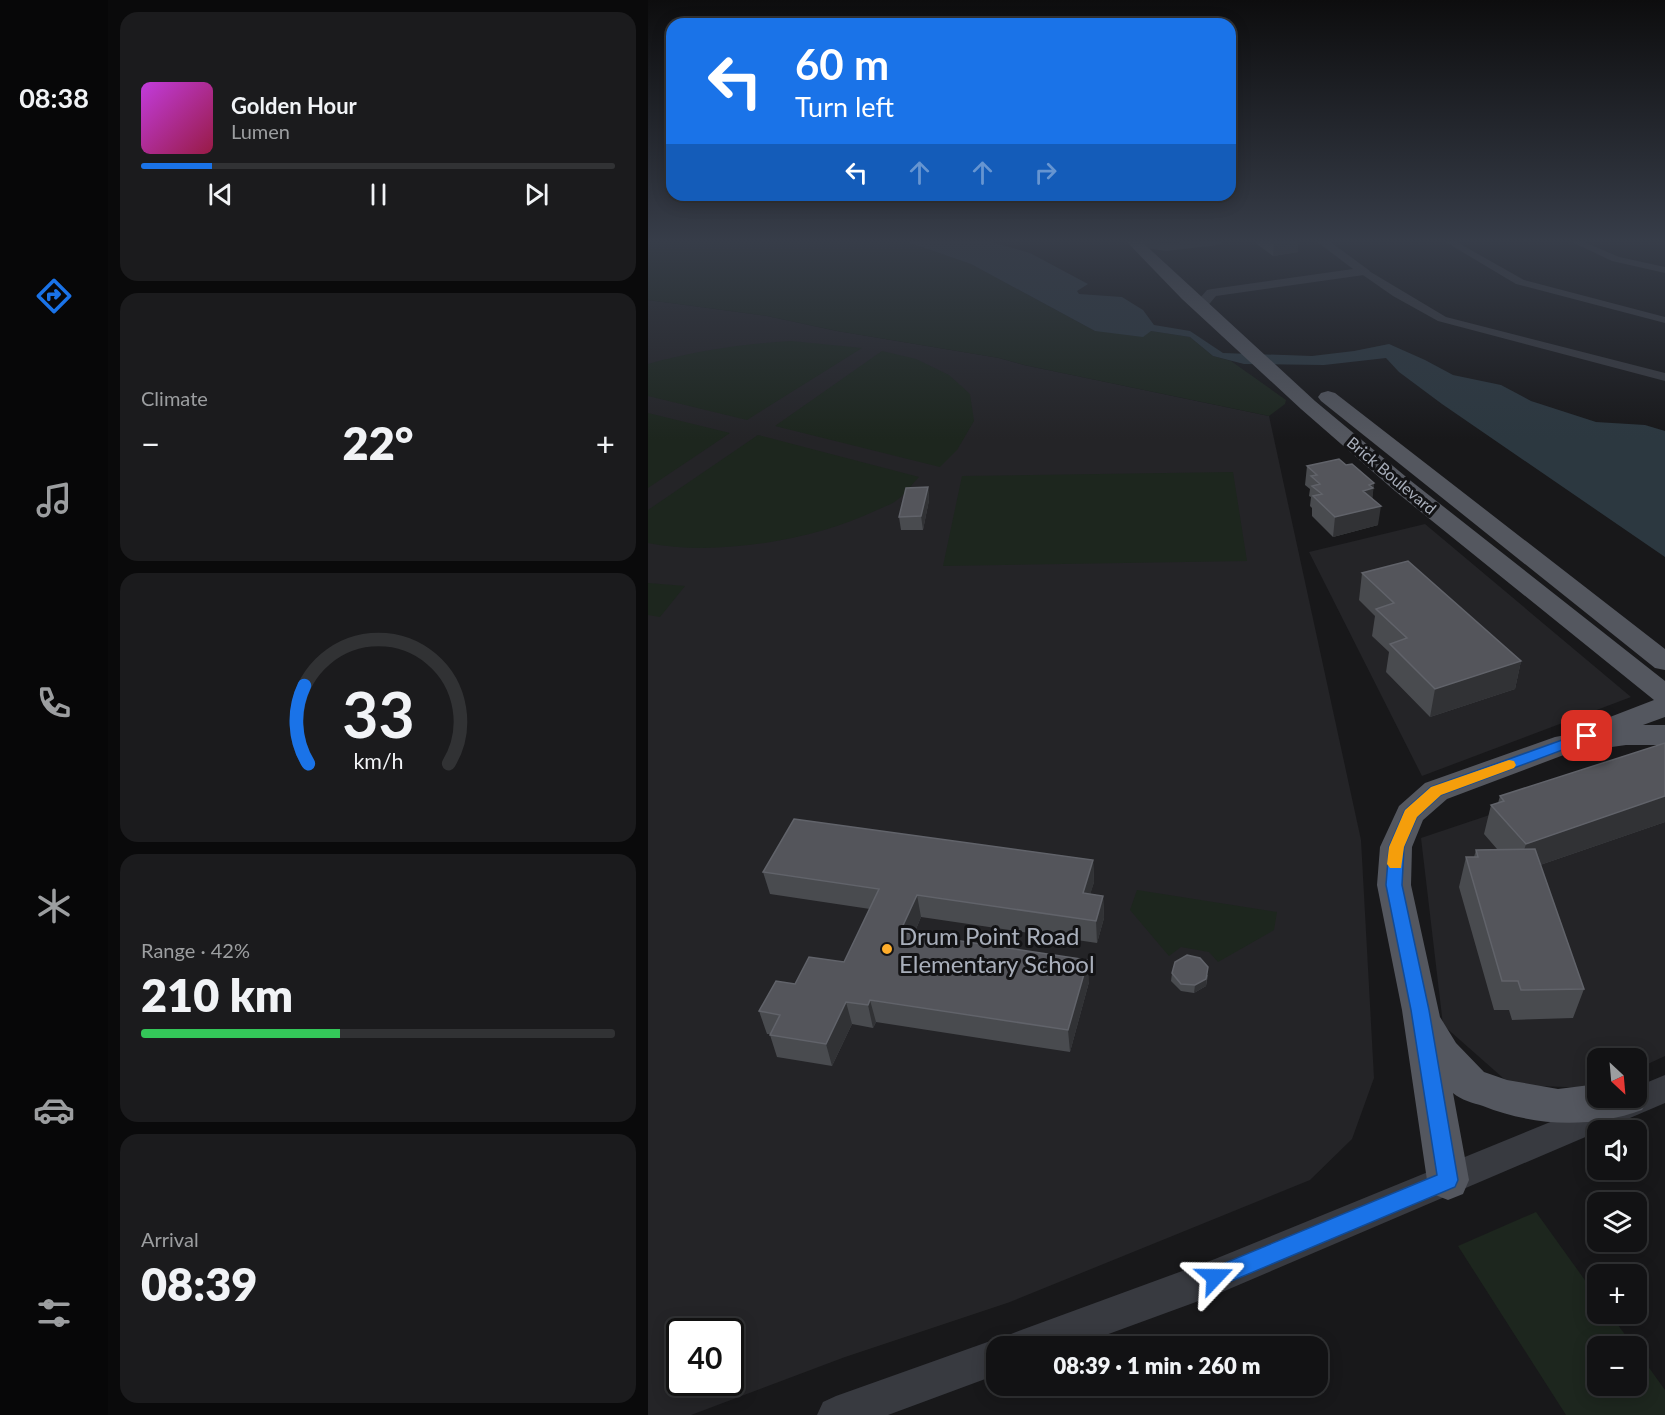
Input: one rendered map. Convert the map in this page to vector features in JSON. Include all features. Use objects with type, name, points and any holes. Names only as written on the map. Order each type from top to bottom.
[{"type":"main road","name":"Brick Boulevard","points":[[1214,307],[1247,350],[1289,371],[1350,415],[1665,662]]},
{"type":"main road","name":"Brick Boulevard","points":[[1275,350],[1289,371],[1403,486],[1665,695]]},
{"type":"main road","points":[[1448,1180],[1420,1010],[1394,885],[1396,847],[1410,814],[1436,791],[1665,706]]},
{"type":"main road","points":[[1565,744],[1626,735],[1665,735]]},
{"type":"main road","points":[[1420,1010],[1442,1055],[1470,1084],[1507,1098],[1558,1107],[1587,1103]]},
{"type":"street","points":[[1420,307],[1442,319],[1665,378]]},
{"type":"street","points":[[1616,307],[1665,320]]},
{"type":"street","points":[[1054,1336],[1215,1277],[1615,1108]]},
{"type":"street","points":[[836,1415],[986,1361]]},
{"type":"shaded area","points":[[648,307],[700,307],[767,316],[837,331],[999,358],[1269,416],[1361,840],[1374,1078],[1352,1139],[1310,1180],[1010,1302],[845,1357],[744,1395],[744,1318],[666,1318],[666,1396],[741,1396],[691,1415],[648,1415]]},
{"type":"shaded area","points":[[700,307],[1051,307],[1095,331],[1151,331],[1190,337],[1213,356],[1231,361],[1286,400],[1285,404],[1269,416],[999,358],[837,331],[767,316]]},
{"type":"shaded area","points":[[1051,307],[1138,307],[1154,325],[1190,331],[1223,353],[1312,356],[1389,344],[1453,375],[1501,385],[1531,401],[1596,422],[1645,425],[1665,431],[1665,557],[1442,404],[1399,372],[1386,358],[1324,365],[1244,364],[1213,356],[1190,337],[1151,331],[1143,337],[1095,331]]},
{"type":"shaded area","points":[[791,341],[862,348],[747,420],[648,396],[648,364],[719,349]]},
{"type":"shaded area","points":[[882,351],[916,359],[949,375],[970,394],[974,421],[957,450],[940,467],[775,426]]},
{"type":"shaded area","points":[[648,413],[730,433],[648,488]]},
{"type":"shaded area","points":[[758,435],[919,477],[903,495],[890,505],[825,530],[734,547],[675,547],[648,543],[648,510]]},
{"type":"shaded area","points":[[1233,472],[1247,561],[943,566],[962,476]]},
{"type":"shaded area","points":[[1425,524],[1631,697],[1422,776],[1309,552]]},
{"type":"shaded area","points":[[648,583],[685,586],[660,617],[648,615]]},
{"type":"shaded area","points":[[1665,756],[1665,1056],[1647,1064],[1647,1048],[1587,1048],[1587,1088],[1511,1085],[1443,1025],[1421,838]]},
{"type":"shaded area","points":[[1137,890],[1277,912],[1274,930],[1218,962],[1209,952],[1181,947],[1169,956],[1130,910]]},
{"type":"shaded area","points":[[1536,1212],[1587,1283],[1587,1324],[1617,1324],[1626,1336],[1587,1336],[1587,1396],[1647,1396],[1647,1365],[1665,1390],[1665,1415],[1566,1415],[1458,1246]]},
{"type":"building","points":[[1339,459],[1346,465],[1352,464],[1374,483],[1369,485],[1373,488],[1363,491],[1381,506],[1335,517],[1313,496],[1322,494],[1312,486],[1320,484],[1311,476],[1317,475],[1307,466]]},
{"type":"building","points":[[928,487],[921,516],[899,517],[906,488]]},
{"type":"building","points":[[1408,561],[1521,661],[1435,689],[1390,644],[1407,638],[1376,609],[1394,603],[1362,573]]},
{"type":"building","points":[[1665,743],[1665,796],[1526,844],[1491,805],[1504,801],[1500,796]]},
{"type":"building","name":"Drum Point Road Elementary School","points":[[794,819],[1093,860],[1083,893],[1103,896],[1096,921],[917,895],[900,932],[1088,960],[1068,1030],[870,1000],[868,1005],[846,1002],[826,1044],[770,1035],[780,1015],[759,1011],[776,981],[795,984],[809,957],[844,962],[879,889],[763,872]]},
{"type":"building","points":[[1535,849],[1584,989],[1521,990],[1518,981],[1502,981],[1466,857],[1478,857],[1476,850]]},
{"type":"building","points":[[1187,955],[1200,958],[1208,967],[1206,979],[1195,985],[1181,984],[1172,973],[1175,962]]},
{"type":"slow traffic","points":[[1395,864],[1396,847],[1410,814],[1436,791],[1509,765]]},
{"type":"place","name":"Drum Point Road Elementary School","points":[[887,949]]},
{"type":"route","points":[[1215,1277],[1448,1180],[1420,1010],[1394,885],[1396,847],[1410,814],[1436,791],[1587,736]]}]
